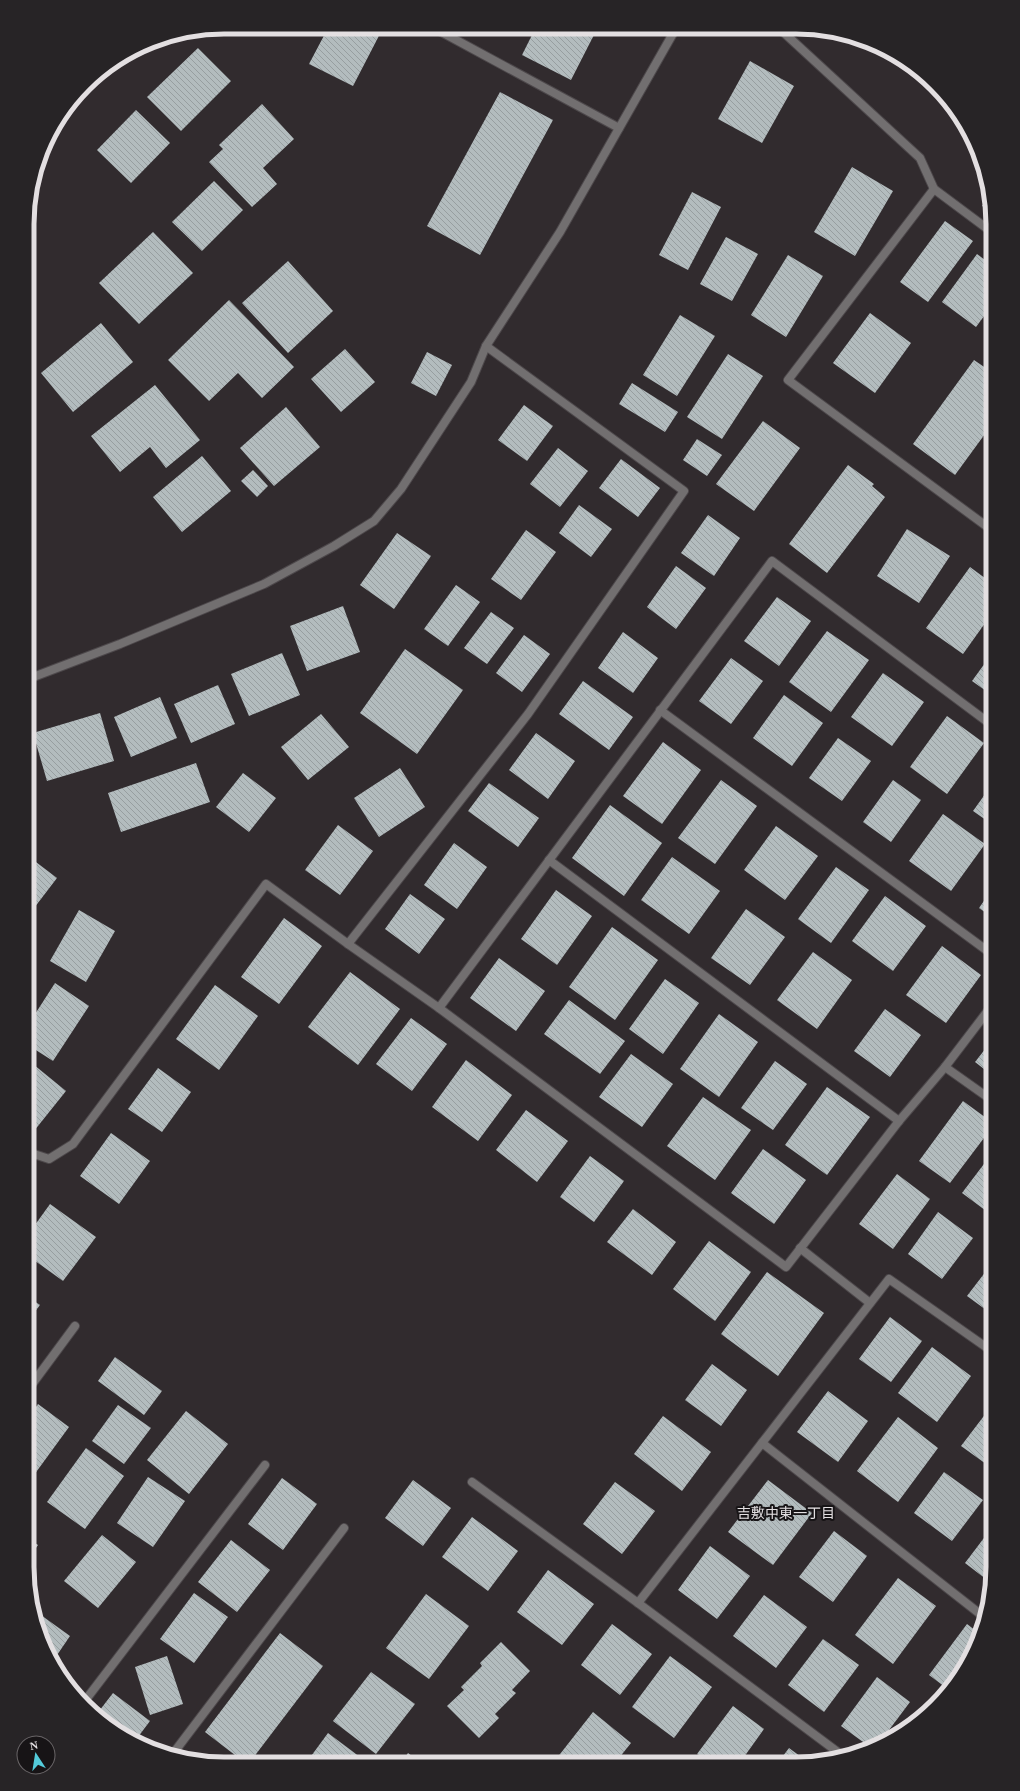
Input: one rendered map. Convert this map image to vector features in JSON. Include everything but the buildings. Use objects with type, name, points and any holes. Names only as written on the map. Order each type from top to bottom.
[{"type":"street","points":[[445,34],[619,128]]},
{"type":"street","points":[[34,677],[120,644],[264,584],[334,546],[374,521],[400,489],[471,382],[486,346],[560,232],[673,34]]},
{"type":"street","points":[[785,34],[920,158],[934,189],[986,228]]},
{"type":"street","points":[[934,189],[788,380],[986,526]]},
{"type":"street","points":[[348,944],[528,714],[684,491],[486,346]]},
{"type":"street","points":[[439,1008],[772,561],[986,721]]},
{"type":"street","points":[[660,710],[986,950]]},
{"type":"street","points":[[549,860],[899,1121]]},
{"type":"street","points":[[34,1154],[50,1159],[73,1144],[266,884],[439,1008],[786,1267],[899,1121],[945,1067],[986,1013]]},
{"type":"street","points":[[945,1067],[986,1096]]},
{"type":"street","points":[[800,1248],[870,1303]]},
{"type":"street","points":[[638,1603],[889,1279],[986,1347]]},
{"type":"street","points":[[34,1382],[75,1326]]},
{"type":"street","points":[[762,1443],[980,1614]]},
{"type":"street","points":[[87,1698],[265,1465]]},
{"type":"street","points":[[472,1482],[638,1603],[838,1752]]},
{"type":"street","points":[[175,1751],[344,1528]]},
{"type":"district","name":"吉敷中東一丁目","points":[[786,1513]]}]
